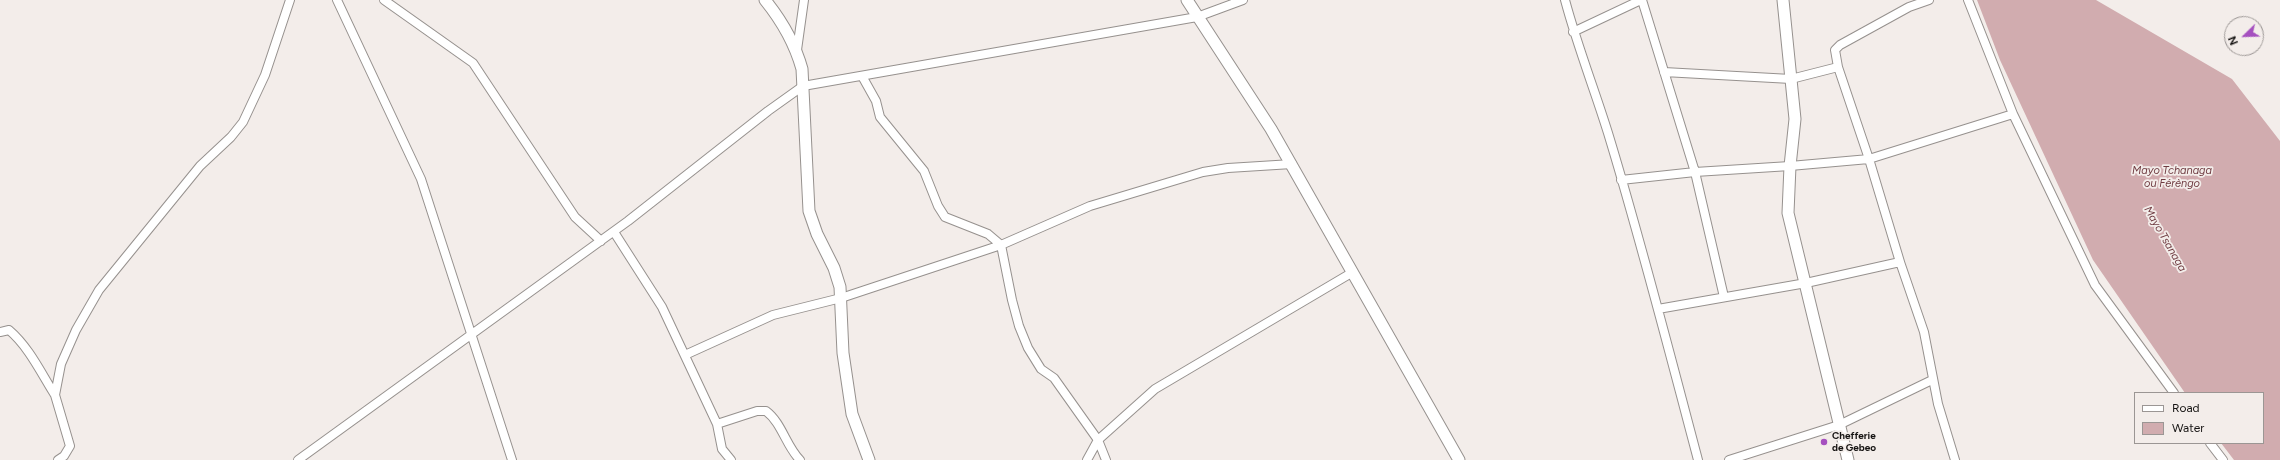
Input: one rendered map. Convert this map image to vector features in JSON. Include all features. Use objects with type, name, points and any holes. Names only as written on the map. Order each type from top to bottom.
[{"type":"street","points":[[55,395],[61,364],[98,290],[200,166],[231,137],[243,122],[265,75],[290,0]]},
{"type":"street","points":[[337,0],[421,179],[512,460]]},
{"type":"street","points":[[384,0],[473,63],[575,217],[600,241]]},
{"type":"street","points":[[765,0],[776,13],[797,50]]},
{"type":"street","points":[[804,0],[797,50],[804,86],[809,211],[817,234],[834,268],[841,298],[843,353],[852,414],[869,460]]},
{"type":"street","points":[[1187,0],[1292,164],[1459,460]]},
{"type":"street","points":[[298,460],[614,232],[804,86],[1197,17],[1243,0]]},
{"type":"street","points":[[1565,0],[1573,32],[1621,180],[1658,309],[1698,460]]},
{"type":"street","points":[[1573,32],[1642,0],[1695,172],[1724,297]]},
{"type":"street","points":[[1783,0],[1795,126],[1790,166],[1788,213],[1848,460]]},
{"type":"street","points":[[1929,0],[1909,6],[1840,45],[1835,50],[1838,67],[1869,159],[1900,262],[1924,332],[1932,380],[1955,460]]},
{"type":"street","points":[[1968,0],[2012,114],[2095,285],[2173,392]]},
{"type":"street","points":[[1664,72],[1791,79],[1838,67]]},
{"type":"street","points":[[862,76],[876,101],[880,117],[924,171],[938,206],[945,217],[988,234],[1001,246],[1017,319],[1028,348],[1041,369],[1054,378],[1098,440],[1106,460]]},
{"type":"street","points":[[1621,180],[1695,172],[1869,159],[2012,114]]},
{"type":"street","points":[[685,355],[773,315],[841,298],[1001,246],[1090,206],[1203,172],[1228,168],[1292,164]]},
{"type":"street","points":[[614,232],[662,308],[718,424],[722,449],[731,460]]},
{"type":"street","points":[[1658,309],[1806,283],[1900,262]]},
{"type":"street","points":[[1086,460],[1098,440],[1154,388],[1353,272]]},
{"type":"street","points":[[0,332],[10,330],[14,333],[32,357],[55,395],[70,446],[64,456],[58,460]]},
{"type":"street","points":[[1729,460],[1840,425],[1932,380]]},
{"type":"street","points":[[718,424],[757,411],[766,411],[774,417],[785,438],[800,460]]},
{"type":"street","points":[[2211,444],[2223,460]]},
{"type":"water","name":"Mayo Tchanaga ou Férèngo","points":[[1977,0],[2096,0],[2232,79],[2280,141],[2280,460],[2234,460],[2222,444],[2264,444],[2264,392],[2184,392],[2093,260],[2000,60]]},
{"type":"place","name":"Chefferie de Gebeo","points":[[1824,442]]},
{"type":"water label","name":"Mayo Tsanaga","points":[[2165,239]]}]
